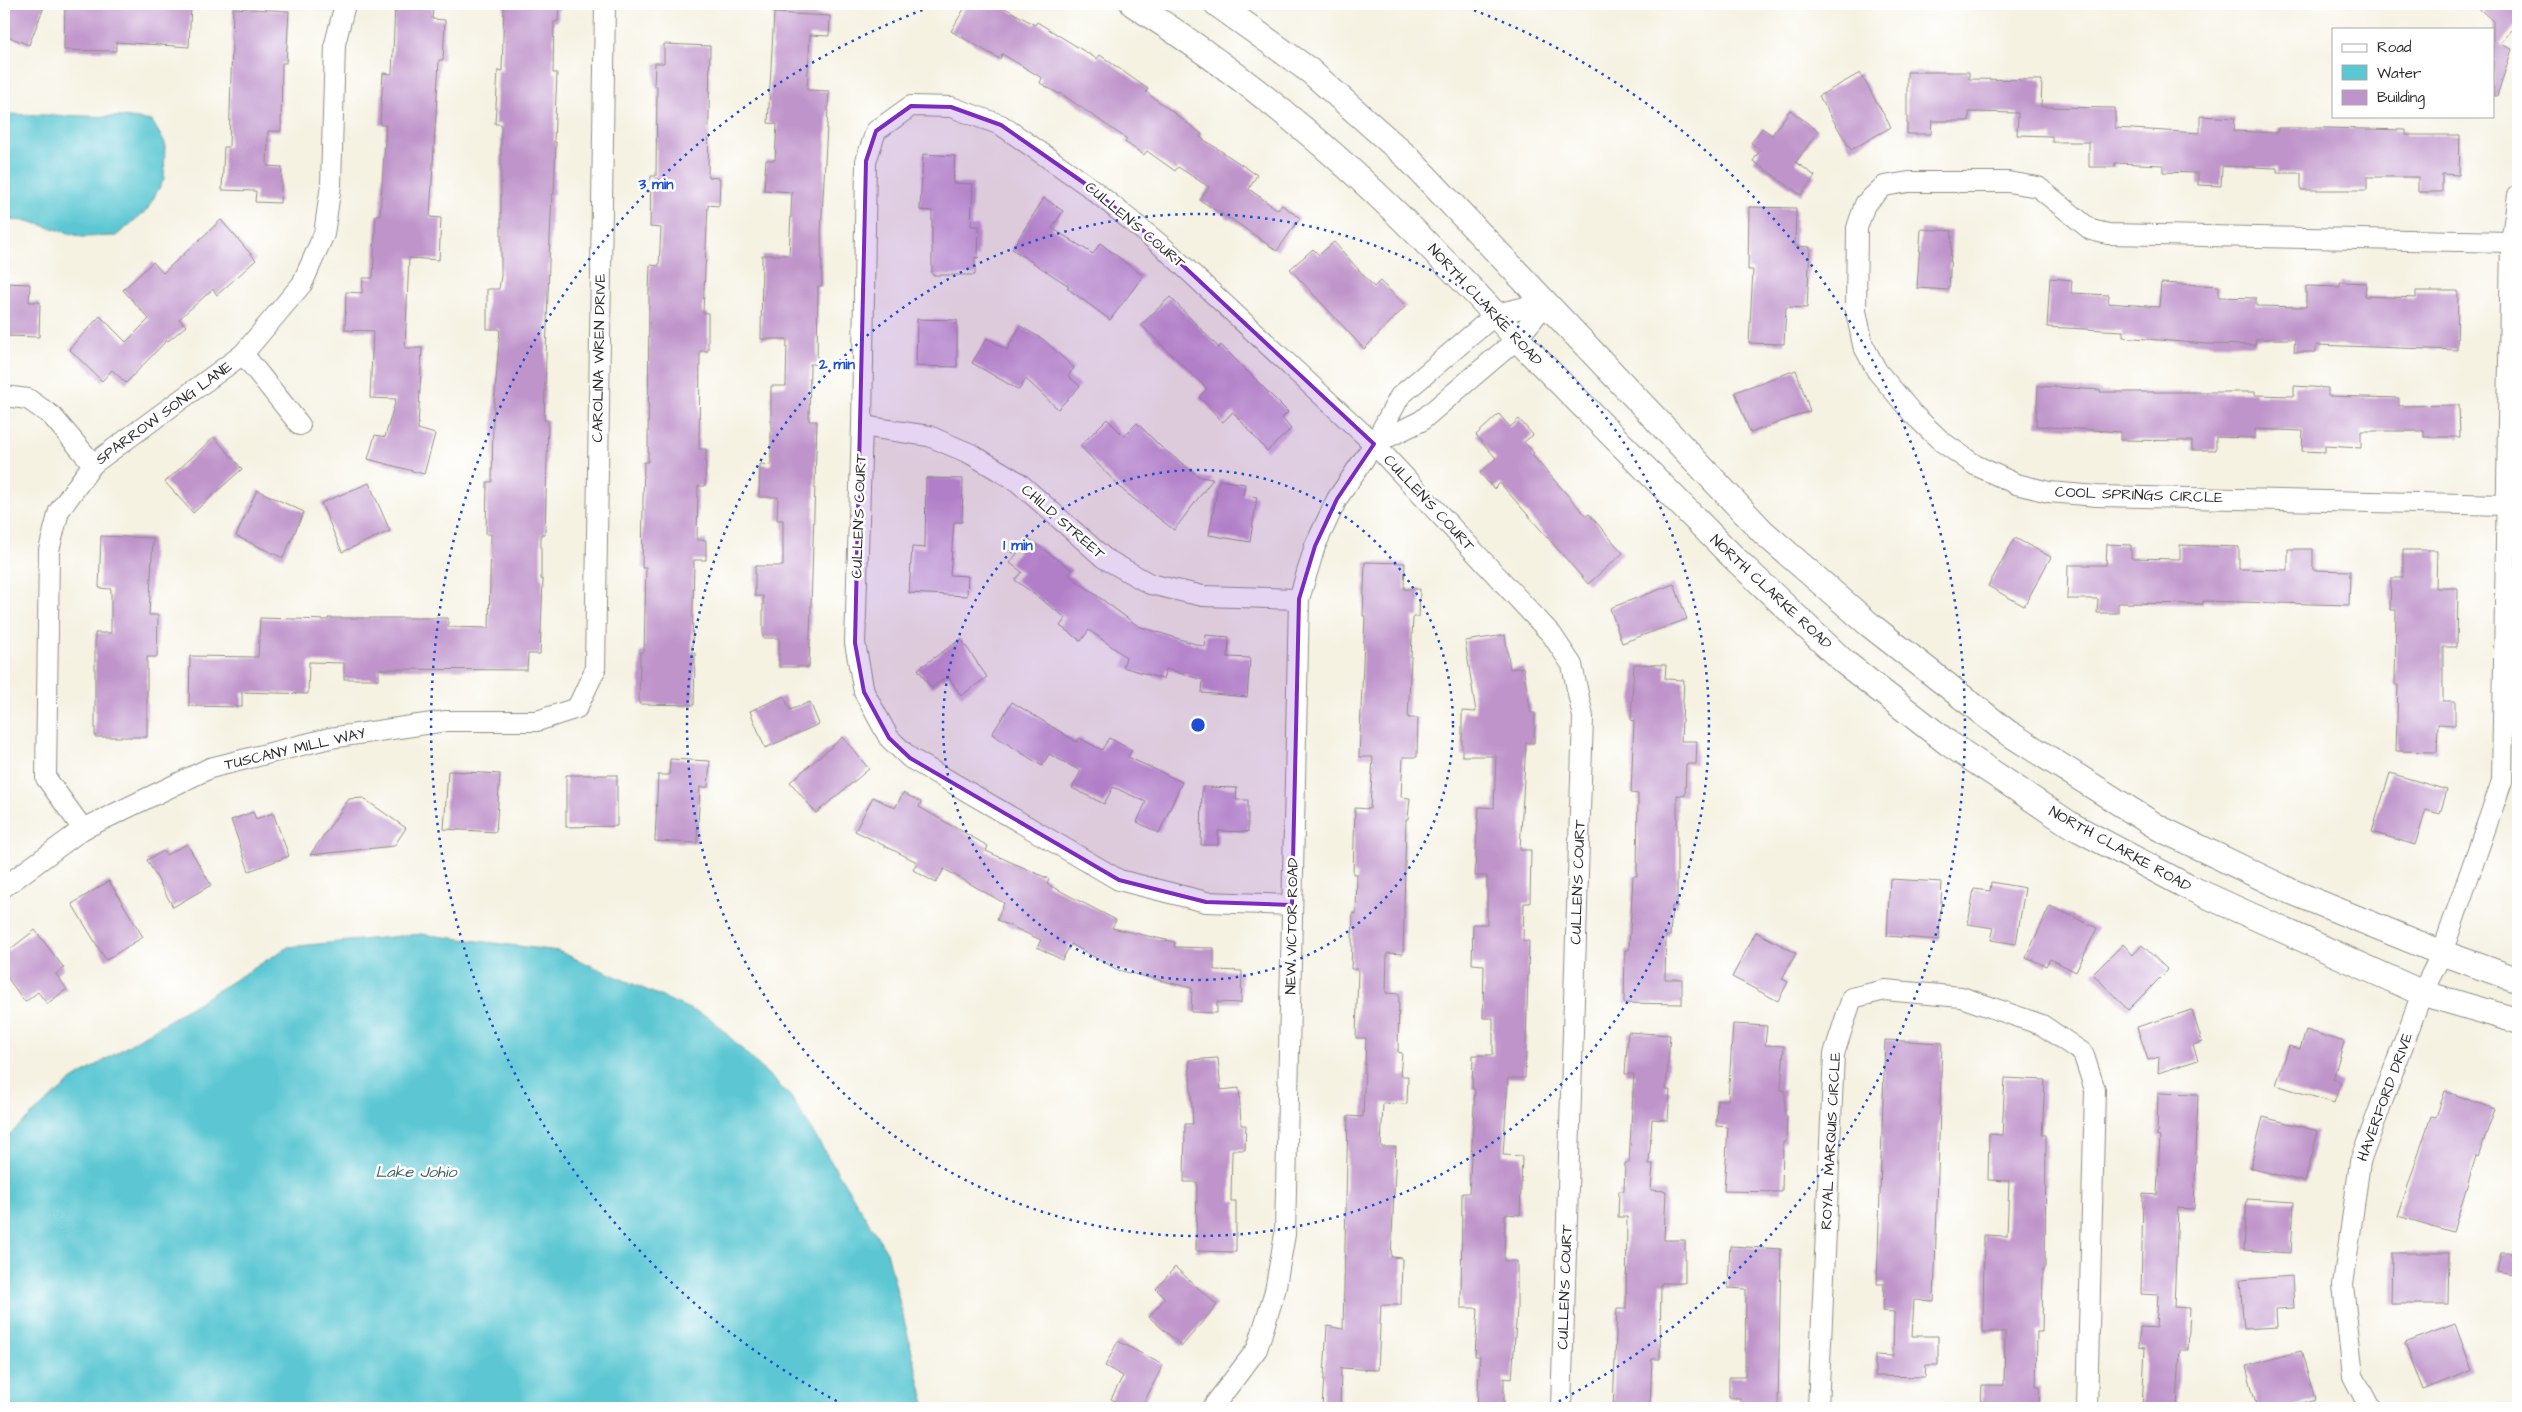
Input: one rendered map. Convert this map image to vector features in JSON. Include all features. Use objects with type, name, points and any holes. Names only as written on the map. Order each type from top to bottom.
[{"type":"street","name":"SPARROW SONG LANE","points":[[83,829],[46,778],[48,550],[60,511],[93,464],[243,354],[302,284],[324,234],[331,185],[334,44],[345,4]]},
{"type":"street","name":"CAROLINA WREN DRIVE","points":[[577,708],[595,670],[605,4]]},
{"type":"street","name":"NORTH CLARKE ROAD","points":[[1133,4],[1186,38],[1279,108],[1393,208],[1496,314],[1516,339],[1730,555],[1844,662],[1948,743],[2070,825],[2172,878],[2422,993],[2518,1021]]},
{"type":"street","points":[[1217,4],[1310,71],[1408,158],[1547,302],[1763,532],[1870,625],[2007,732],[2159,828],[2290,892],[2442,953],[2518,980]]},
{"type":"street","name":"CULLEN'S COURT","points":[[1292,905],[1206,902],[1119,880],[910,758],[889,738],[864,692],[855,643],[862,426],[866,160],[876,132],[911,106],[951,107],[1001,125],[1087,184],[1162,246],[1374,444],[1552,635],[1572,665],[1583,717],[1560,1408]]},
{"type":"street","name":"COOL SPRINGS CIRCLE","points":[[2507,505],[2097,496],[2048,492],[2016,484],[1975,465],[1941,441],[1913,414],[1877,372],[1863,345],[1856,311],[1857,228],[1865,204],[1884,186],[1909,182],[2008,182],[2038,187],[2091,230],[2108,234],[2511,242]]},
{"type":"street","name":"HAVERFORD DRIVE","points":[[2370,1408],[2353,1376],[2343,1285],[2360,1162],[2422,993],[2442,953],[2510,782],[2507,505],[2511,242],[2518,195]]},
{"type":"street","points":[[1374,444],[1420,421],[1516,339],[1547,302]]},
{"type":"street","name":"NEW VICTOR ROAD","points":[[1212,1408],[1257,1349],[1275,1291],[1285,1234],[1299,599],[1318,538],[1338,499],[1374,444],[1400,396],[1496,314],[1547,302]]},
{"type":"street","points":[[243,354],[300,425]]},
{"type":"street","points":[[4,396],[28,399],[52,416],[93,464]]},
{"type":"street","name":"CHILD STREET","points":[[862,426],[929,436],[971,454],[1018,482],[1104,558],[1150,584],[1203,596],[1299,599]]},
{"type":"street","name":"TUSCANY MILL WAY","points":[[4,886],[83,829],[210,768],[330,738],[446,721],[538,721],[577,708]]},
{"type":"street","name":"ROYAL MARQUIS CIRCLE","points":[[1818,1408],[1834,1054],[1852,998],[1884,990],[1961,996],[2042,1025],[2083,1053],[2095,1090],[2087,1408]]},
{"type":"highlighted area","points":[[911,106],[951,107],[1001,125],[1087,185],[1162,246],[1374,444],[1337,499],[1315,546],[1299,599],[1292,905],[1206,902],[1119,880],[910,758],[889,738],[864,692],[855,643],[866,161],[876,131]]},
{"type":"water","points":[[4,114],[123,117],[152,121],[165,143],[164,179],[147,210],[116,236],[82,237],[28,221],[4,220]]},
{"type":"water","name":"Lake Johio","points":[[421,934],[558,951],[710,1018],[791,1097],[887,1252],[926,1408],[4,1408],[4,1139],[71,1081],[288,947]]},
{"type":"building","points":[[4,4],[45,4],[29,45],[4,35]]},
{"type":"building","points":[[65,4],[191,4],[189,47],[116,42],[116,51],[64,50]]},
{"type":"building","points":[[504,4],[559,4],[558,21],[554,22],[553,73],[557,73],[554,142],[556,142],[549,262],[544,420],[548,420],[545,534],[541,534],[541,579],[543,580],[540,654],[528,654],[527,670],[379,669],[379,679],[344,679],[344,663],[309,662],[308,694],[242,692],[242,707],[189,706],[190,656],[258,657],[260,618],[328,620],[328,618],[448,618],[448,627],[489,628],[491,534],[486,534],[487,482],[492,482],[493,419],[500,329],[487,329],[487,289],[499,289],[501,276],[501,124],[495,124],[498,70],[502,71]]},
{"type":"building","points":[[967,4],[998,4],[1035,25],[1037,22],[1097,59],[1100,55],[1148,89],[1146,92],[1202,134],[1200,137],[1257,175],[1249,189],[1278,210],[1282,205],[1300,218],[1277,251],[1230,218],[1200,200],[1209,187],[1178,167],[1175,171],[1147,151],[1144,155],[1125,142],[1127,139],[1060,93],[1040,83],[1042,78],[1002,54],[1000,59],[951,31]]},
{"type":"building","points":[[2474,4],[2518,4],[2518,23],[2500,44],[2512,49],[2497,96],[2494,96],[2493,21]]},
{"type":"building","points":[[395,6],[433,8],[432,19],[445,20],[443,60],[439,60],[430,217],[441,218],[439,260],[409,258],[405,348],[422,348],[418,429],[435,434],[424,474],[368,459],[375,435],[385,437],[396,399],[370,398],[373,331],[345,330],[346,292],[362,293],[363,278],[373,278],[376,215],[380,215],[386,125],[380,125],[383,73],[392,74]]},
{"type":"building","points":[[233,8],[289,11],[286,63],[282,63],[281,131],[268,131],[267,166],[282,167],[280,203],[255,202],[256,191],[222,190],[224,147],[229,147]]},
{"type":"building","points":[[774,13],[830,16],[829,36],[810,35],[807,90],[829,91],[821,232],[822,286],[818,286],[817,364],[810,364],[809,421],[817,421],[809,667],[779,667],[779,638],[763,638],[763,596],[755,596],[755,566],[783,566],[783,520],[777,520],[778,497],[759,497],[760,464],[771,465],[771,386],[786,386],[787,339],[761,339],[762,255],[789,255],[792,192],[764,190],[766,160],[775,160],[777,124],[768,123]]},
{"type":"building","points":[[664,44],[710,46],[708,177],[720,178],[719,206],[708,205],[703,313],[708,313],[708,351],[700,351],[699,449],[706,449],[705,486],[698,486],[697,540],[706,540],[706,560],[694,560],[692,653],[695,653],[694,705],[639,704],[640,652],[644,652],[646,568],[642,568],[643,501],[644,462],[648,462],[650,265],[659,266],[661,228],[650,227],[651,176],[656,176],[657,86],[654,86],[655,63],[664,63]]},
{"type":"building","points":[[1907,72],[1969,72],[1969,79],[2042,80],[2041,107],[2115,108],[2115,128],[2200,133],[2200,116],[2235,118],[2234,131],[2277,133],[2278,128],[2327,128],[2406,130],[2406,135],[2460,135],[2459,175],[2442,174],[2442,192],[2418,192],[2418,177],[2367,177],[2367,190],[2301,190],[2301,173],[2277,173],[2277,168],[2222,166],[2221,186],[2198,185],[2198,173],[2163,172],[2163,165],[2115,163],[2115,167],[2089,167],[2089,142],[2052,142],[2052,136],[2017,135],[2018,113],[1969,112],[1969,121],[1932,121],[1931,134],[1907,134]]},
{"type":"building","points":[[1860,73],[1891,127],[1851,150],[1819,96]]},
{"type":"building","points":[[1790,110],[1818,131],[1796,162],[1815,176],[1801,195],[1753,161],[1760,150],[1751,143],[1762,128],[1772,135]]},
{"type":"building","points":[[923,154],[955,156],[953,183],[973,184],[971,226],[979,226],[978,258],[975,257],[975,275],[932,275],[932,211],[920,210]]},
{"type":"building","points":[[1044,198],[1063,211],[1052,228],[1093,254],[1100,243],[1143,276],[1110,320],[1067,288],[1069,286],[1012,249]]},
{"type":"building","points":[[1749,207],[1796,208],[1795,246],[1810,247],[1807,308],[1786,307],[1784,344],[1749,343],[1753,270],[1748,270]]},
{"type":"building","points":[[221,220],[256,260],[217,295],[213,289],[179,319],[186,326],[167,340],[126,383],[112,370],[102,381],[69,349],[100,316],[126,342],[149,319],[123,290],[153,262],[163,273]]},
{"type":"building","points":[[1921,229],[1952,231],[1949,290],[1917,288]]},
{"type":"building","points":[[1334,242],[1374,287],[1380,281],[1406,306],[1364,349],[1290,269],[1313,249],[1319,255]]},
{"type":"building","points":[[2050,278],[2072,280],[2071,293],[2109,295],[2108,303],[2159,307],[2161,283],[2219,286],[2219,297],[2256,298],[2256,306],[2306,307],[2306,286],[2340,287],[2340,282],[2366,283],[2365,296],[2416,298],[2416,291],[2458,291],[2457,350],[2316,345],[2316,352],[2294,352],[2295,339],[2256,339],[2255,345],[2206,344],[2123,337],[2123,331],[2047,327]]},
{"type":"building","points":[[4,283],[30,284],[29,302],[40,302],[39,337],[4,336]]},
{"type":"building","points":[[1170,297],[1219,348],[1221,345],[1288,412],[1282,418],[1291,429],[1267,451],[1233,412],[1223,422],[1199,397],[1207,389],[1141,325]]},
{"type":"building","points":[[917,319],[957,320],[957,367],[916,366]]},
{"type":"building","points":[[1020,326],[1044,340],[1074,368],[1068,376],[1080,386],[1058,409],[1026,379],[1019,390],[972,363],[987,338],[1007,350]]},
{"type":"building","points":[[1796,370],[1810,411],[1750,433],[1735,392]]},
{"type":"building","points":[[2038,386],[2101,390],[2100,392],[2255,392],[2255,395],[2294,396],[2294,386],[2328,388],[2328,396],[2399,398],[2399,406],[2459,405],[2460,437],[2424,437],[2424,431],[2361,431],[2361,448],[2325,446],[2325,452],[2302,451],[2303,431],[2255,429],[2255,438],[2216,437],[2216,450],[2192,450],[2192,441],[2120,440],[2120,432],[2036,426]]},
{"type":"building","points":[[1499,414],[1510,427],[1519,419],[1533,435],[1524,442],[1534,453],[1532,455],[1586,516],[1589,514],[1623,553],[1588,584],[1500,483],[1494,489],[1480,473],[1496,458],[1476,435]]},
{"type":"building","points":[[1107,419],[1124,436],[1137,423],[1162,448],[1200,477],[1213,479],[1174,530],[1125,492],[1080,446]]},
{"type":"building","points":[[214,437],[242,469],[193,513],[165,482]]},
{"type":"building","points":[[926,478],[963,479],[962,522],[954,522],[950,575],[968,576],[967,596],[909,593],[912,547],[925,548]]},
{"type":"building","points":[[1219,480],[1245,484],[1243,495],[1257,497],[1250,542],[1209,535]]},
{"type":"building","points":[[369,483],[390,531],[342,552],[321,503]]},
{"type":"building","points":[[257,490],[304,512],[283,558],[236,536]]},
{"type":"building","points":[[101,536],[153,538],[149,615],[158,615],[157,657],[147,657],[147,737],[95,737],[95,633],[111,633],[111,589],[99,588]]},
{"type":"building","points":[[1028,538],[1072,570],[1069,575],[1138,626],[1205,647],[1206,635],[1229,637],[1228,657],[1250,658],[1247,697],[1202,693],[1203,680],[1166,669],[1163,679],[1123,667],[1126,657],[1089,630],[1081,641],[1060,626],[1066,618],[1015,580],[1022,572],[1010,563]]},
{"type":"building","points":[[2015,538],[2051,557],[2024,606],[1988,586]]},
{"type":"building","points":[[2107,544],[2131,545],[2131,558],[2180,559],[2180,545],[2239,547],[2239,569],[2288,570],[2288,549],[2313,549],[2313,570],[2350,571],[2349,605],[2203,601],[2203,604],[2118,603],[2118,613],[2097,613],[2098,599],[2067,599],[2068,565],[2106,565]]},
{"type":"building","points":[[2403,550],[2437,550],[2436,588],[2458,588],[2457,647],[2443,647],[2443,701],[2455,701],[2455,725],[2438,724],[2437,752],[2396,751],[2398,685],[2395,685],[2396,610],[2390,610],[2391,578],[2403,578]]},
{"type":"building","points":[[1365,562],[1405,563],[1404,589],[1420,589],[1419,617],[1413,617],[1408,718],[1418,718],[1417,757],[1403,757],[1401,797],[1410,798],[1408,819],[1406,819],[1403,954],[1387,953],[1386,993],[1399,994],[1398,1052],[1402,1053],[1400,1076],[1408,1076],[1407,1104],[1383,1103],[1381,1147],[1396,1147],[1391,1257],[1402,1258],[1401,1305],[1381,1305],[1378,1370],[1341,1368],[1340,1408],[1322,1408],[1327,1326],[1343,1329],[1348,1116],[1363,1117],[1366,1038],[1356,1038],[1358,969],[1351,969],[1353,913],[1356,914],[1357,874],[1353,874],[1355,808],[1370,809],[1373,757],[1359,757],[1365,616],[1363,616]]},
{"type":"building","points":[[1674,584],[1687,619],[1622,643],[1610,608]]},
{"type":"building","points":[[1505,635],[1510,669],[1523,667],[1531,713],[1535,713],[1534,743],[1526,743],[1520,850],[1531,850],[1530,903],[1524,903],[1523,941],[1529,941],[1525,1078],[1508,1078],[1503,1155],[1522,1156],[1520,1215],[1505,1214],[1504,1261],[1517,1261],[1517,1308],[1512,1379],[1504,1378],[1504,1408],[1477,1408],[1480,1356],[1475,1356],[1478,1308],[1461,1308],[1462,1193],[1469,1193],[1475,1089],[1472,1089],[1473,1055],[1493,1055],[1493,1018],[1483,1018],[1484,965],[1472,964],[1473,924],[1487,924],[1487,876],[1475,876],[1479,807],[1494,808],[1496,756],[1462,756],[1462,711],[1476,712],[1465,641]]},
{"type":"building","points":[[961,639],[987,677],[961,696],[948,676],[931,688],[918,669]]},
{"type":"building","points":[[1634,664],[1666,665],[1665,679],[1684,680],[1681,741],[1697,741],[1696,764],[1686,764],[1685,796],[1677,795],[1677,907],[1672,906],[1670,936],[1666,936],[1665,979],[1682,979],[1682,1004],[1624,1003],[1625,950],[1629,950],[1633,876],[1637,876],[1638,794],[1631,793],[1634,721],[1631,720]]},
{"type":"building","points":[[784,696],[790,710],[810,702],[819,724],[765,748],[750,711]]},
{"type":"building","points":[[1012,702],[1077,742],[1079,738],[1102,750],[1109,738],[1132,750],[1128,757],[1182,782],[1159,833],[1137,822],[1146,802],[1113,787],[1104,804],[1072,788],[1081,771],[1049,754],[1042,766],[992,734]]},
{"type":"building","points":[[843,737],[869,769],[816,813],[790,782]]},
{"type":"building","points":[[670,759],[710,761],[708,787],[700,787],[697,843],[655,841],[658,775],[669,775]]},
{"type":"building","points":[[448,771],[500,774],[496,832],[444,829]]},
{"type":"building","points":[[2390,773],[2447,790],[2440,814],[2426,810],[2415,845],[2372,832]]},
{"type":"building","points":[[566,775],[617,775],[617,826],[566,827]]},
{"type":"building","points":[[1202,787],[1237,788],[1236,800],[1248,800],[1248,832],[1218,831],[1218,845],[1201,845]]},
{"type":"building","points":[[903,793],[921,802],[919,807],[988,846],[986,851],[1049,879],[1047,884],[1116,920],[1112,928],[1175,942],[1174,947],[1214,948],[1214,970],[1242,971],[1241,1003],[1217,1002],[1217,1013],[1191,1012],[1192,988],[1118,970],[1071,944],[1062,960],[1037,947],[1041,940],[997,920],[1004,903],[944,869],[936,883],[913,870],[917,862],[855,831],[873,797],[895,808]]},
{"type":"building","points":[[363,798],[406,828],[394,846],[310,855],[349,799]]},
{"type":"building","points":[[253,812],[256,819],[273,813],[289,856],[249,871],[231,820]]},
{"type":"building","points":[[187,844],[211,885],[173,907],[147,860],[163,851],[166,855]]},
{"type":"building","points":[[1890,879],[1942,882],[1939,940],[1887,936]]},
{"type":"building","points":[[109,881],[143,937],[106,960],[72,904]]},
{"type":"building","points":[[1991,882],[2025,888],[2016,944],[1991,940],[1994,928],[1968,924],[1974,889],[1990,891]]},
{"type":"building","points":[[2050,906],[2097,928],[2076,972],[2050,959],[2046,966],[2026,957]]},
{"type":"building","points":[[35,930],[64,968],[56,974],[67,989],[47,1004],[38,992],[25,1002],[4,973],[4,954]]},
{"type":"building","points":[[1756,932],[1796,953],[1782,979],[1788,982],[1778,1001],[1732,977]]},
{"type":"building","points":[[2123,944],[2133,955],[2142,945],[2168,970],[2128,1010],[2093,974]]},
{"type":"building","points":[[2192,1010],[2202,1042],[2193,1045],[2198,1060],[2158,1073],[2159,1057],[2148,1060],[2137,1027]]},
{"type":"building","points":[[1733,1024],[1767,1026],[1765,1045],[1784,1046],[1781,1090],[1785,1090],[1785,1116],[1787,1116],[1786,1142],[1783,1142],[1782,1192],[1724,1191],[1728,1127],[1716,1126],[1717,1100],[1728,1100]]},
{"type":"building","points":[[2306,1030],[2344,1042],[2333,1079],[2341,1082],[2334,1103],[2276,1085],[2289,1046],[2300,1049]]},
{"type":"building","points":[[1628,1032],[1670,1035],[1666,1090],[1670,1090],[1668,1120],[1652,1119],[1649,1164],[1653,1164],[1651,1190],[1666,1191],[1664,1240],[1685,1240],[1685,1283],[1661,1283],[1660,1359],[1652,1359],[1650,1408],[1613,1408],[1617,1309],[1626,1309],[1627,1217],[1618,1217],[1619,1191],[1624,1191],[1625,1163],[1629,1163],[1634,1074],[1625,1074]]},
{"type":"building","points":[[1885,1040],[1942,1043],[1934,1301],[1914,1300],[1912,1336],[1938,1336],[1938,1365],[1926,1365],[1925,1377],[1875,1376],[1875,1355],[1893,1356],[1894,1312],[1883,1311],[1884,1284],[1877,1284]]},
{"type":"building","points":[[1218,1058],[1221,1090],[1239,1088],[1241,1125],[1246,1125],[1245,1150],[1232,1150],[1231,1201],[1236,1201],[1236,1252],[1196,1251],[1197,1182],[1184,1182],[1185,1124],[1193,1124],[1189,1060]]},
{"type":"building","points":[[2005,1078],[2045,1080],[2042,1135],[2046,1135],[2045,1269],[2043,1269],[2042,1332],[2037,1332],[2036,1386],[2040,1386],[2039,1408],[1981,1408],[1982,1385],[2004,1385],[2005,1332],[1983,1332],[1984,1235],[2007,1236],[2009,1181],[1988,1180],[1989,1134],[2002,1135]]},
{"type":"building","points":[[2445,1091],[2495,1109],[2478,1157],[2476,1156],[2453,1232],[2398,1216],[2431,1116],[2436,1117]]},
{"type":"building","points":[[2158,1093],[2198,1094],[2194,1209],[2178,1208],[2174,1307],[2190,1308],[2188,1350],[2180,1350],[2177,1408],[2142,1408],[2145,1348],[2139,1347],[2140,1327],[2156,1328],[2158,1295],[2141,1294],[2143,1194],[2157,1195],[2160,1137],[2157,1136]]},
{"type":"building","points":[[2263,1117],[2318,1131],[2305,1182],[2250,1168]]},
{"type":"building","points":[[2247,1199],[2294,1202],[2291,1253],[2244,1250]]},
{"type":"building","points":[[1730,1246],[1781,1249],[1778,1408],[1740,1408],[1740,1398],[1729,1398],[1729,1377],[1745,1377],[1746,1289],[1728,1288]]},
{"type":"building","points":[[2392,1253],[2449,1253],[2448,1304],[2391,1304]]},
{"type":"building","points":[[2501,1253],[2518,1253],[2518,1275],[2497,1271]]},
{"type":"building","points":[[1175,1267],[1217,1305],[1182,1346],[1149,1317],[1165,1298],[1156,1289]]},
{"type":"building","points":[[2292,1276],[2294,1308],[2276,1309],[2277,1327],[2244,1329],[2240,1280]]},
{"type":"building","points":[[2455,1324],[2472,1370],[2423,1390],[2405,1343]]},
{"type":"building","points":[[1118,1341],[1163,1365],[1141,1408],[1128,1408],[1111,1399],[1123,1376],[1105,1366]]},
{"type":"building","points":[[2301,1351],[2315,1399],[2283,1408],[2257,1408],[2246,1366]]}]
